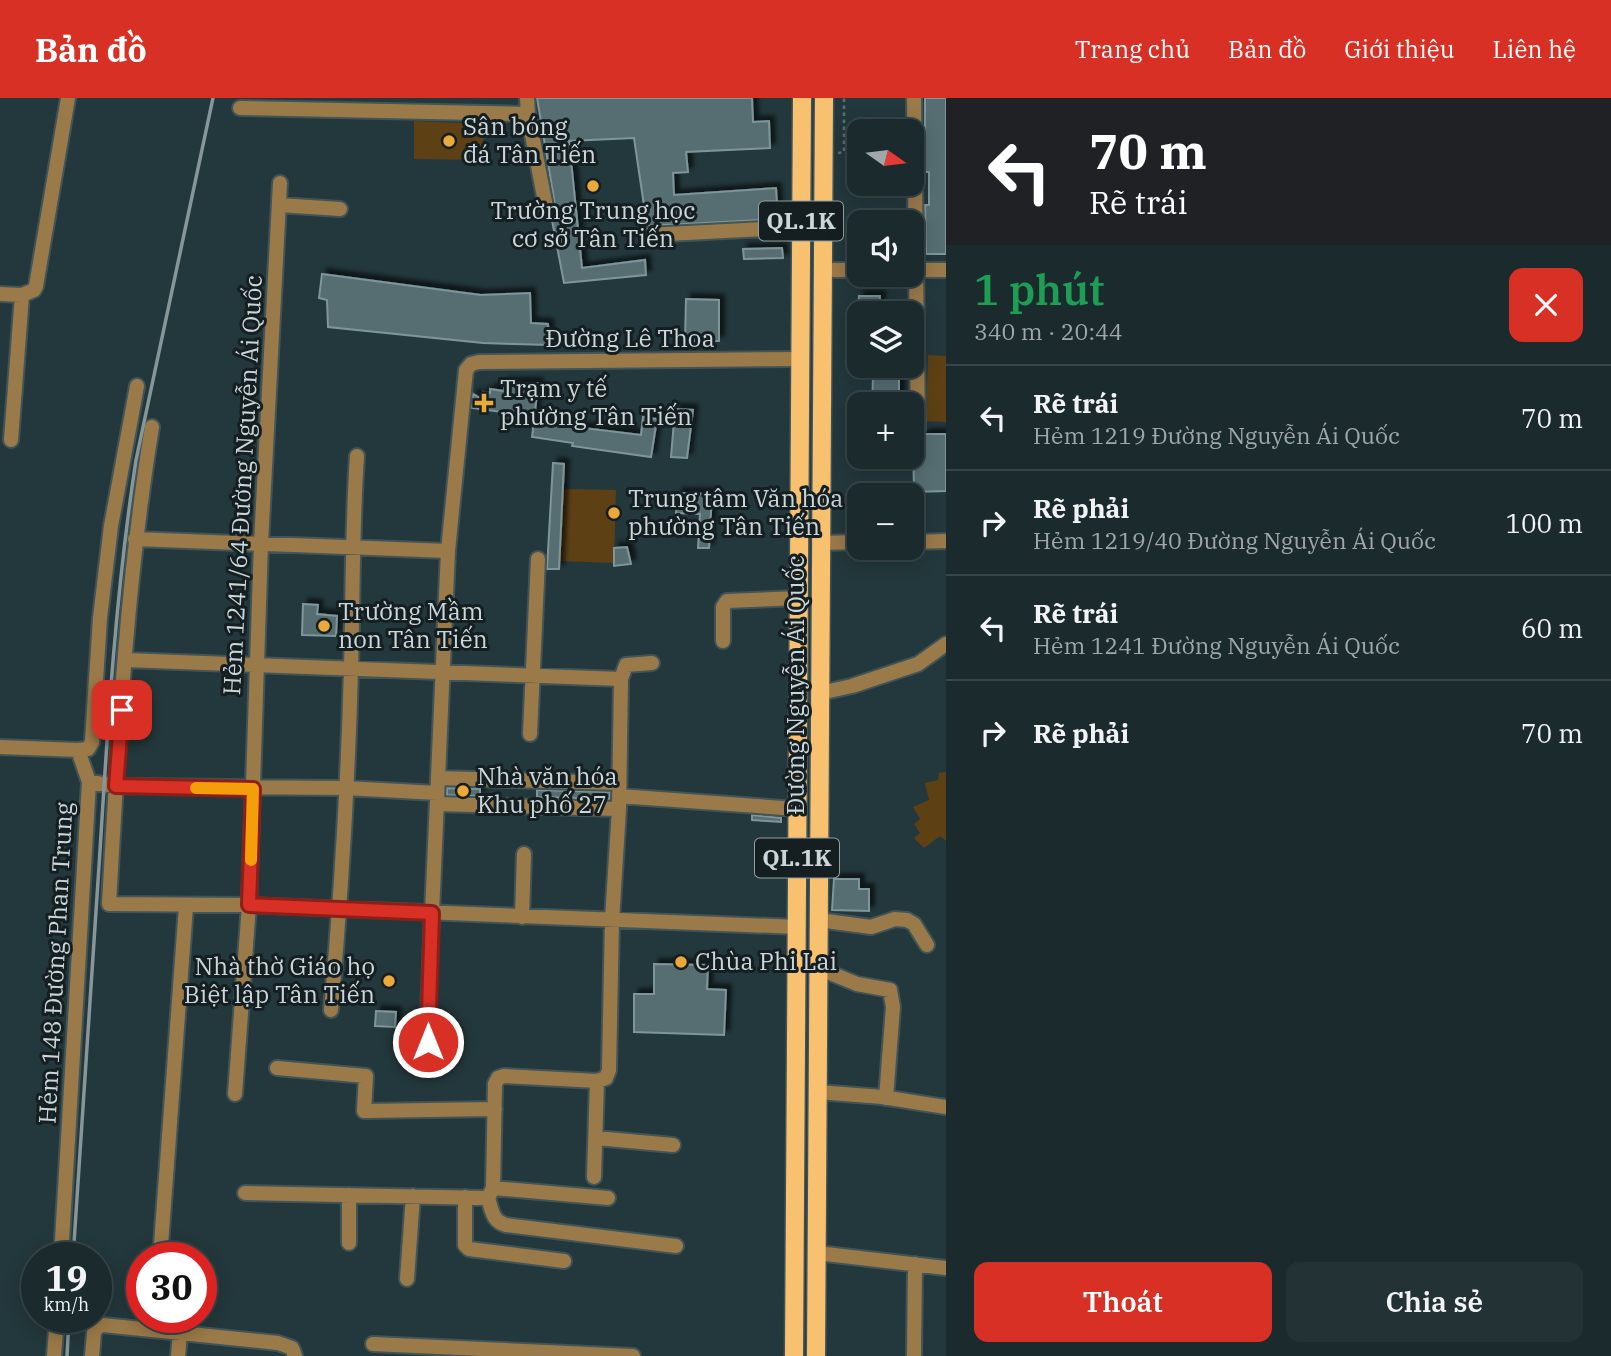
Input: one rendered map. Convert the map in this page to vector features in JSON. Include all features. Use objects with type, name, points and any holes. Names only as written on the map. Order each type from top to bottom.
[{"type":"main road","name":"Đường Nguyễn Ái Quốc","points":[[794,1356],[802,98]]},
{"type":"main road","name":"Đường Nguyễn Ái Quốc","points":[[816,1356],[824,98]]},
{"type":"main road","points":[[800,359],[822,359]]},
{"type":"street","points":[[0,294],[22,295],[34,290],[36,286],[68,98]]},
{"type":"street","points":[[527,98],[546,207]]},
{"type":"street","points":[[914,98],[914,210]]},
{"type":"street","points":[[240,108],[528,114]]},
{"type":"street","name":"Hẻm 1241/64 Đường Nguyễn Ái Quốc","points":[[235,1094],[249,905],[261,543],[280,183]]},
{"type":"street","points":[[279,205],[340,209]]},
{"type":"street","points":[[648,235],[801,227]]},
{"type":"street","points":[[823,270],[847,270]]},
{"type":"street","points":[[924,270],[946,270]]},
{"type":"street","points":[[914,287],[917,392]]},
{"type":"street","points":[[11,440],[22,295]]},
{"type":"street","name":"Đường Lê Thoa","points":[[448,551],[465,373],[471,364],[800,359]]},
{"type":"street","points":[[0,747],[78,750],[88,749],[92,742],[100,618],[111,526],[137,386]]},
{"type":"street","points":[[152,427],[135,539],[109,904],[249,905],[796,927]]},
{"type":"street","points":[[331,1010],[340,909],[346,788],[357,456]]},
{"type":"street","points":[[135,539],[448,551],[428,1065]]},
{"type":"street","points":[[924,541],[946,541]]},
{"type":"street","points":[[821,543],[847,542]]},
{"type":"street","points":[[530,734],[538,559]]},
{"type":"street","points":[[723,641],[723,607],[727,601],[799,598]]},
{"type":"street","points":[[820,693],[852,686],[918,664],[946,644]]},
{"type":"street","points":[[126,660],[621,680]]},
{"type":"street","points":[[652,663],[626,665],[621,680],[609,1070],[606,1078],[597,1081],[501,1076],[495,1084],[491,1193],[494,1217],[498,1223],[676,1247]]},
{"type":"street","name":"Hẻm 148 Đường Phan Trung","points":[[62,1242],[89,782],[78,750]]},
{"type":"street","points":[[89,782],[116,786],[346,788],[619,796],[797,810]]},
{"type":"street","points":[[437,792],[619,796]]},
{"type":"street","points":[[522,916],[524,854]]},
{"type":"street","points":[[161,1242],[186,906]]},
{"type":"street","points":[[819,920],[871,927],[895,919],[907,920],[914,925],[927,945]]},
{"type":"street","points":[[818,968],[857,984],[890,990],[893,1007],[886,1098]]},
{"type":"street","points":[[276,1068],[366,1076],[364,1111],[495,1109]]},
{"type":"street","points":[[594,1177],[597,1081]]},
{"type":"street","points":[[818,1092],[946,1107]]},
{"type":"street","points":[[596,1138],[673,1145]]},
{"type":"street","points":[[244,1193],[465,1197],[491,1193],[608,1198]]},
{"type":"street","points":[[349,1195],[349,1243]]},
{"type":"street","points":[[407,1279],[413,1196]]},
{"type":"street","points":[[465,1197],[464,1234],[465,1245],[469,1249],[564,1261]]},
{"type":"street","points":[[817,1253],[946,1268]]},
{"type":"street","points":[[914,1356],[915,1264]]},
{"type":"street","points":[[92,1356],[97,1326],[126,1325]]},
{"type":"street","points":[[54,1356],[56,1333]]},
{"type":"street","points":[[178,1356],[180,1333],[278,1343],[292,1348],[295,1356]]},
{"type":"street","points":[[373,1344],[397,1350],[633,1356]]},
{"type":"path","points":[[844,98],[844,152]]},
{"type":"shaded area","name":"Sân bóng đá Tân Tiến","points":[[414,121],[484,124],[483,160],[414,159]]},
{"type":"shaded area","points":[[928,355],[946,356],[946,422],[926,421]]},
{"type":"shaded area","points":[[563,489],[616,490],[614,563],[560,561]]},
{"type":"shaded area","points":[[946,772],[946,841],[940,836],[924,848],[914,838],[920,833],[914,824],[920,819],[913,807],[929,800],[925,783],[938,780],[939,773]]},
{"type":"building","points":[[537,98],[752,98],[753,122],[769,121],[770,148],[686,152],[688,172],[673,173],[674,195],[776,188],[778,219],[647,226],[634,138],[569,141],[582,268],[645,260],[646,275],[564,283],[551,215],[555,205]]},
{"type":"building","points":[[925,98],[946,98],[946,254],[926,254],[925,205],[929,205],[929,172],[925,172]]},
{"type":"building","points":[[782,248],[783,258],[744,259],[743,249]]},
{"type":"building","points":[[322,274],[481,295],[530,293],[531,323],[548,324],[549,345],[483,343],[328,327],[327,300],[319,298]]},
{"type":"building","points":[[859,296],[880,296],[880,301],[859,301]]},
{"type":"building","points":[[686,299],[719,300],[719,341],[685,341]]},
{"type":"building","points":[[873,378],[899,378],[899,392],[872,392]]},
{"type":"building","points":[[505,383],[538,383],[534,422],[501,417],[502,412],[472,408],[473,394],[482,399],[483,392],[490,393],[490,389],[504,391]]},
{"type":"building","points":[[675,409],[693,410],[687,458],[671,457]]},
{"type":"building","points":[[643,417],[657,419],[651,457],[572,446],[573,443],[532,437],[534,422],[641,435]]},
{"type":"building","points":[[946,434],[946,491],[924,492],[924,483],[914,483],[914,469],[924,469],[924,435]]},
{"type":"building","points":[[553,463],[564,464],[559,569],[547,569]]},
{"type":"building","points":[[678,493],[712,494],[709,548],[698,548],[700,514],[676,513]]},
{"type":"building","points":[[627,547],[631,564],[614,566],[614,548]]},
{"type":"building","name":"Trường Mầm non Tân Tiến","points":[[303,604],[318,605],[317,614],[337,616],[336,636],[302,635]]},
{"type":"building","points":[[447,788],[480,789],[480,796],[447,795]]},
{"type":"building","points":[[537,790],[610,792],[610,799],[537,797]]},
{"type":"building","points":[[752,815],[781,818],[781,822],[752,820]]},
{"type":"building","points":[[834,879],[859,879],[859,889],[869,889],[869,911],[832,910]]},
{"type":"building","points":[[654,964],[708,965],[707,989],[726,990],[724,1035],[634,1032],[634,994],[654,994]]},
{"type":"building","points":[[376,1011],[396,1012],[395,1027],[375,1026]]},
{"type":"railway","points":[[74,1242],[110,704],[123,558],[136,460],[213,98]]},
{"type":"railway","points":[[67,1356],[68,1333]]},
{"type":"slow traffic","points":[[196,788],[253,789],[251,860]]},
{"type":"place","name":"Sân bóng đá Tân Tiến","points":[[449,141]]},
{"type":"place","name":"Trường Trung học cơ sở Tân Tiến","points":[[593,186]]},
{"type":"place","name":"Trạm y tế phường Tân Tiến","points":[[484,403]]},
{"type":"place","name":"Trung tâm Văn hóa phường Tân Tiến","points":[[614,513]]},
{"type":"place","name":"Trường Mầm non Tân Tiến","points":[[324,626]]},
{"type":"place","name":"Nhà văn hóa Khu phố 27","points":[[463,791]]},
{"type":"place","name":"Chùa Phi Lai","points":[[681,962]]},
{"type":"place","name":"Nhà thờ Giáo họ Biệt lập Tân Tiến","points":[[389,981]]},
{"type":"route","points":[[122,710],[116,786],[253,789],[249,905],[432,913],[428,1042]]}]
